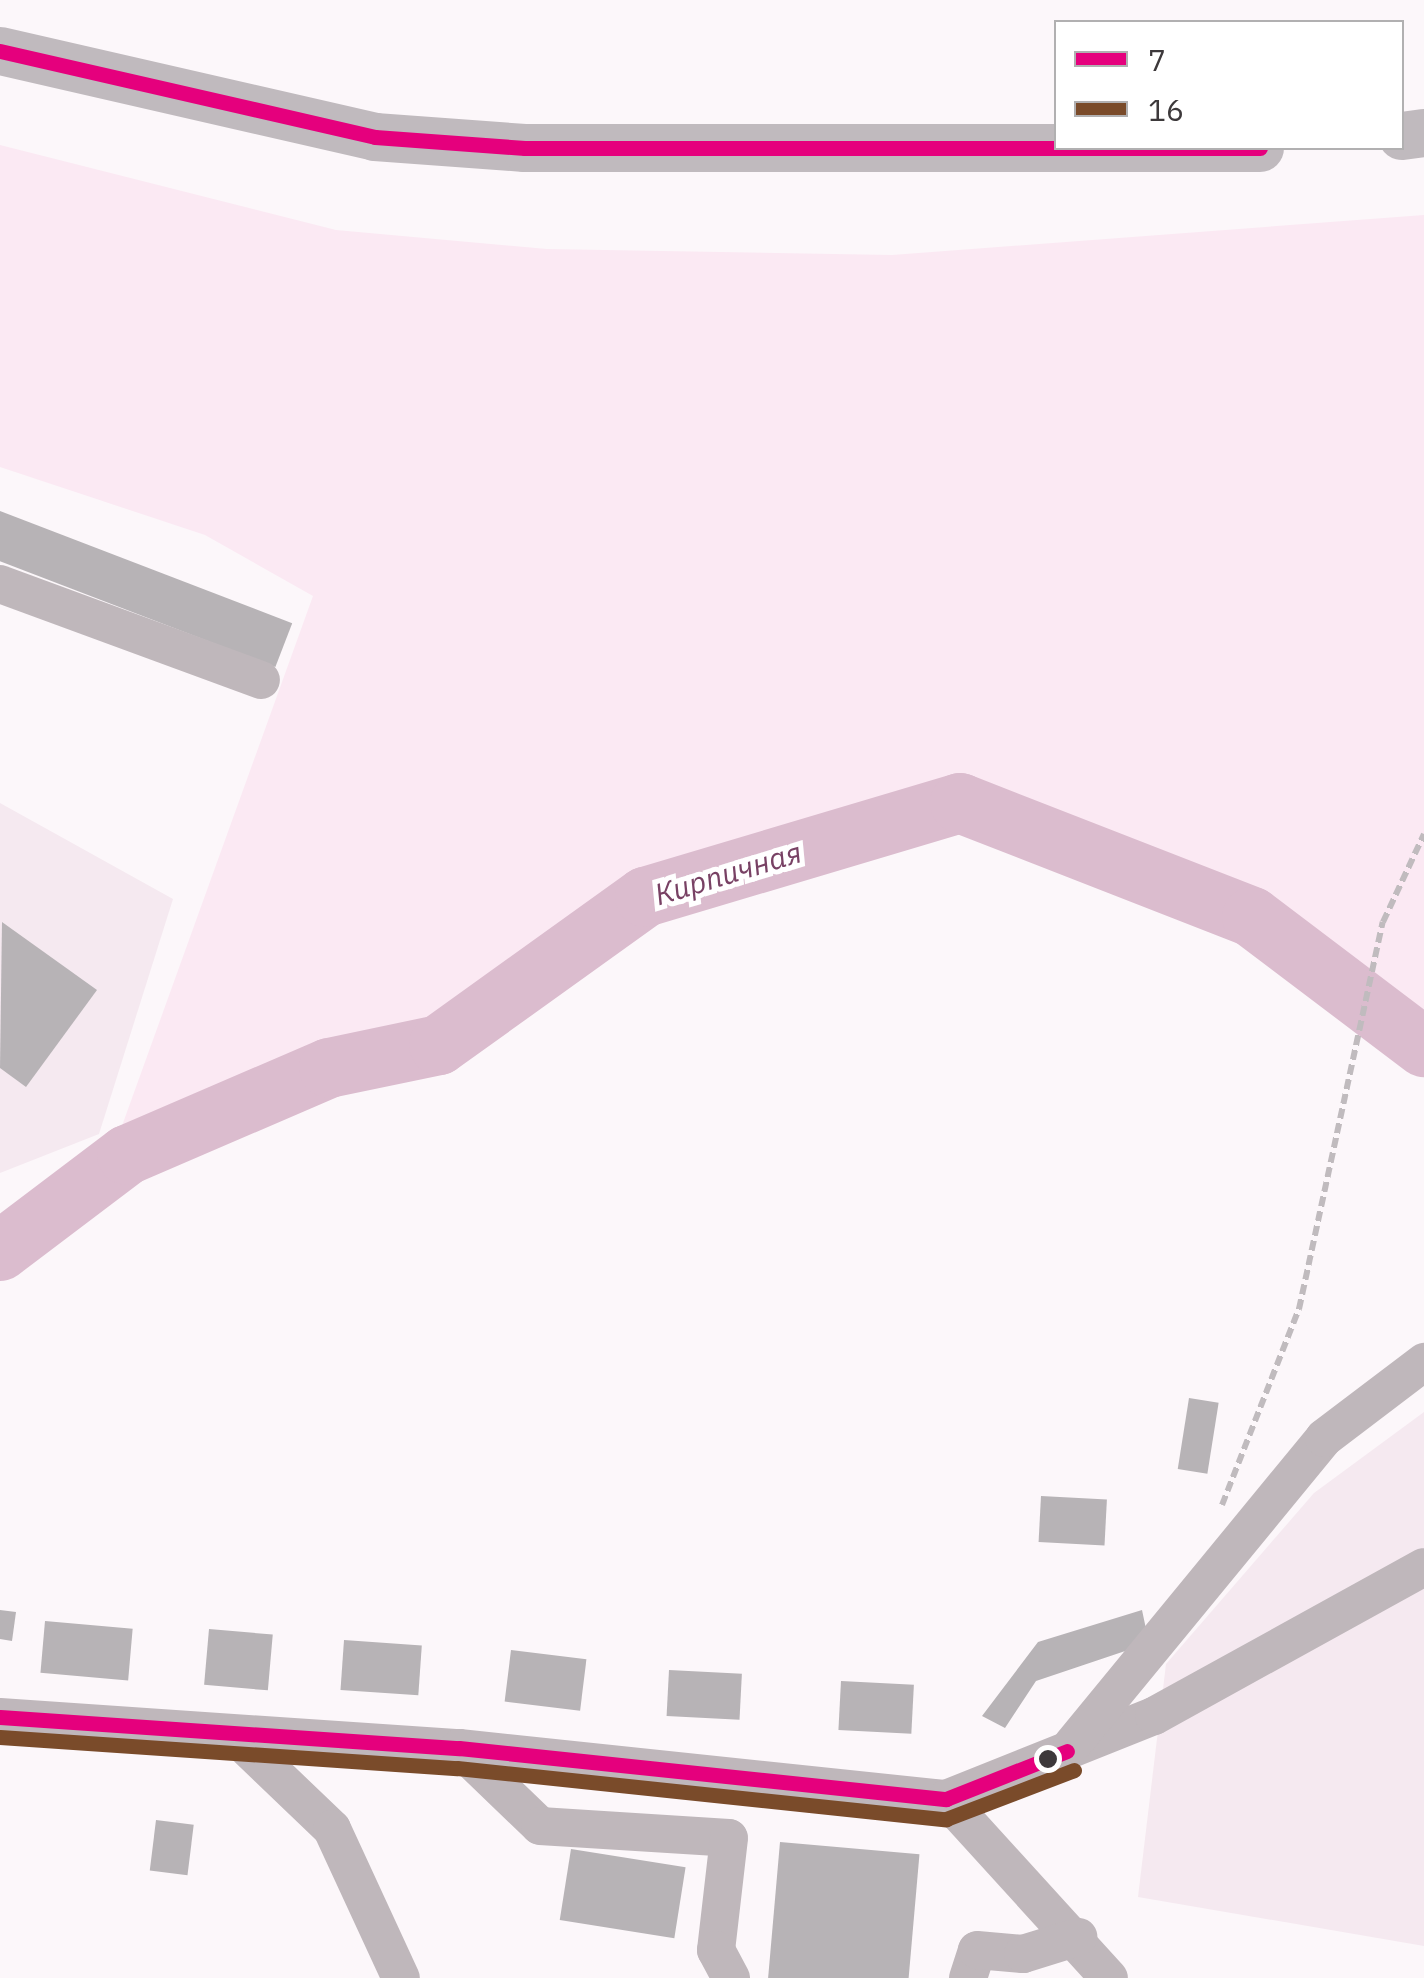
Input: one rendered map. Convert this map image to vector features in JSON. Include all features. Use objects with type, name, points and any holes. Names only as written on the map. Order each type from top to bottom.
[{"type":"main road","points":[[0,51],[375,138],[526,148],[1054,148]]},
{"type":"street","points":[[0,584],[261,680]]},
{"type":"street","points":[[1067,1750],[1324,1438],[1424,1362]]},
{"type":"street","points":[[0,1717],[459,1748],[946,1798],[1154,1716],[1424,1567]]},
{"type":"street","points":[[233,1734],[332,1829],[401,1978]]},
{"type":"street","points":[[459,1748],[540,1826],[730,1838],[716,1950],[730,1978]]},
{"type":"street","points":[[946,1798],[1078,1937],[1109,1978]]},
{"type":"street","points":[[968,1978],[977,1950],[1023,1954],[1078,1937]]},
{"type":"path","points":[[1218,1513],[1299,1309],[1383,922],[1424,834]]},
{"type":"shaded area","points":[[0,145],[336,230],[547,249],[892,255],[1424,215],[1424,1037],[1361,1017],[1212,894],[925,792],[586,909],[411,1043],[114,1148],[313,596],[205,535],[0,467]]},
{"type":"shaded area","points":[[0,803],[173,899],[99,1134],[0,1173]]},
{"type":"shaded area","points":[[1424,1412],[1424,1946],[1138,1897],[1166,1664],[1314,1493]]},
{"type":"building","points":[[0,511],[292,623],[275,667],[0,561]]},
{"type":"building","points":[[2,922],[97,990],[26,1087],[0,1068]]},
{"type":"building","points":[[1189,1398],[1219,1403],[1207,1474],[1178,1469]]},
{"type":"building","points":[[1041,1496],[1107,1499],[1105,1545],[1039,1542]]},
{"type":"building","points":[[0,1610],[16,1612],[12,1641],[0,1639]]},
{"type":"building","points":[[1142,1610],[1149,1643],[1036,1681],[1005,1728],[982,1716],[1038,1642]]},
{"type":"building","points":[[45,1621],[133,1629],[128,1680],[40,1673]]},
{"type":"building","points":[[209,1629],[273,1635],[268,1690],[204,1685]]},
{"type":"building","points":[[344,1640],[422,1645],[418,1695],[341,1690]]},
{"type":"building","points":[[511,1650],[586,1659],[580,1711],[505,1702]]},
{"type":"building","points":[[669,1670],[742,1674],[739,1720],[667,1716]]},
{"type":"building","points":[[841,1681],[914,1685],[911,1734],[838,1730]]},
{"type":"building","points":[[156,1820],[194,1825],[188,1875],[150,1871]]},
{"type":"building","points":[[780,1842],[919,1854],[909,1978],[768,1978]]},
{"type":"building","points":[[571,1849],[686,1867],[674,1938],[560,1920]]},
{"type":"waterway","name":"Кирпичная","points":[[0,1251],[127,1155],[329,1068],[439,1045],[645,897],[960,803],[1252,917],[1424,1047]]},
{"type":"transit line","name":"7","points":[[0,51],[375,137],[525,148],[1054,148]]},
{"type":"transit line","name":"7","points":[[0,1717],[459,1748],[946,1799],[1067,1751]]},
{"type":"transit line","name":"16","points":[[0,1737],[457,1768],[946,1819],[1074,1770]]}]
